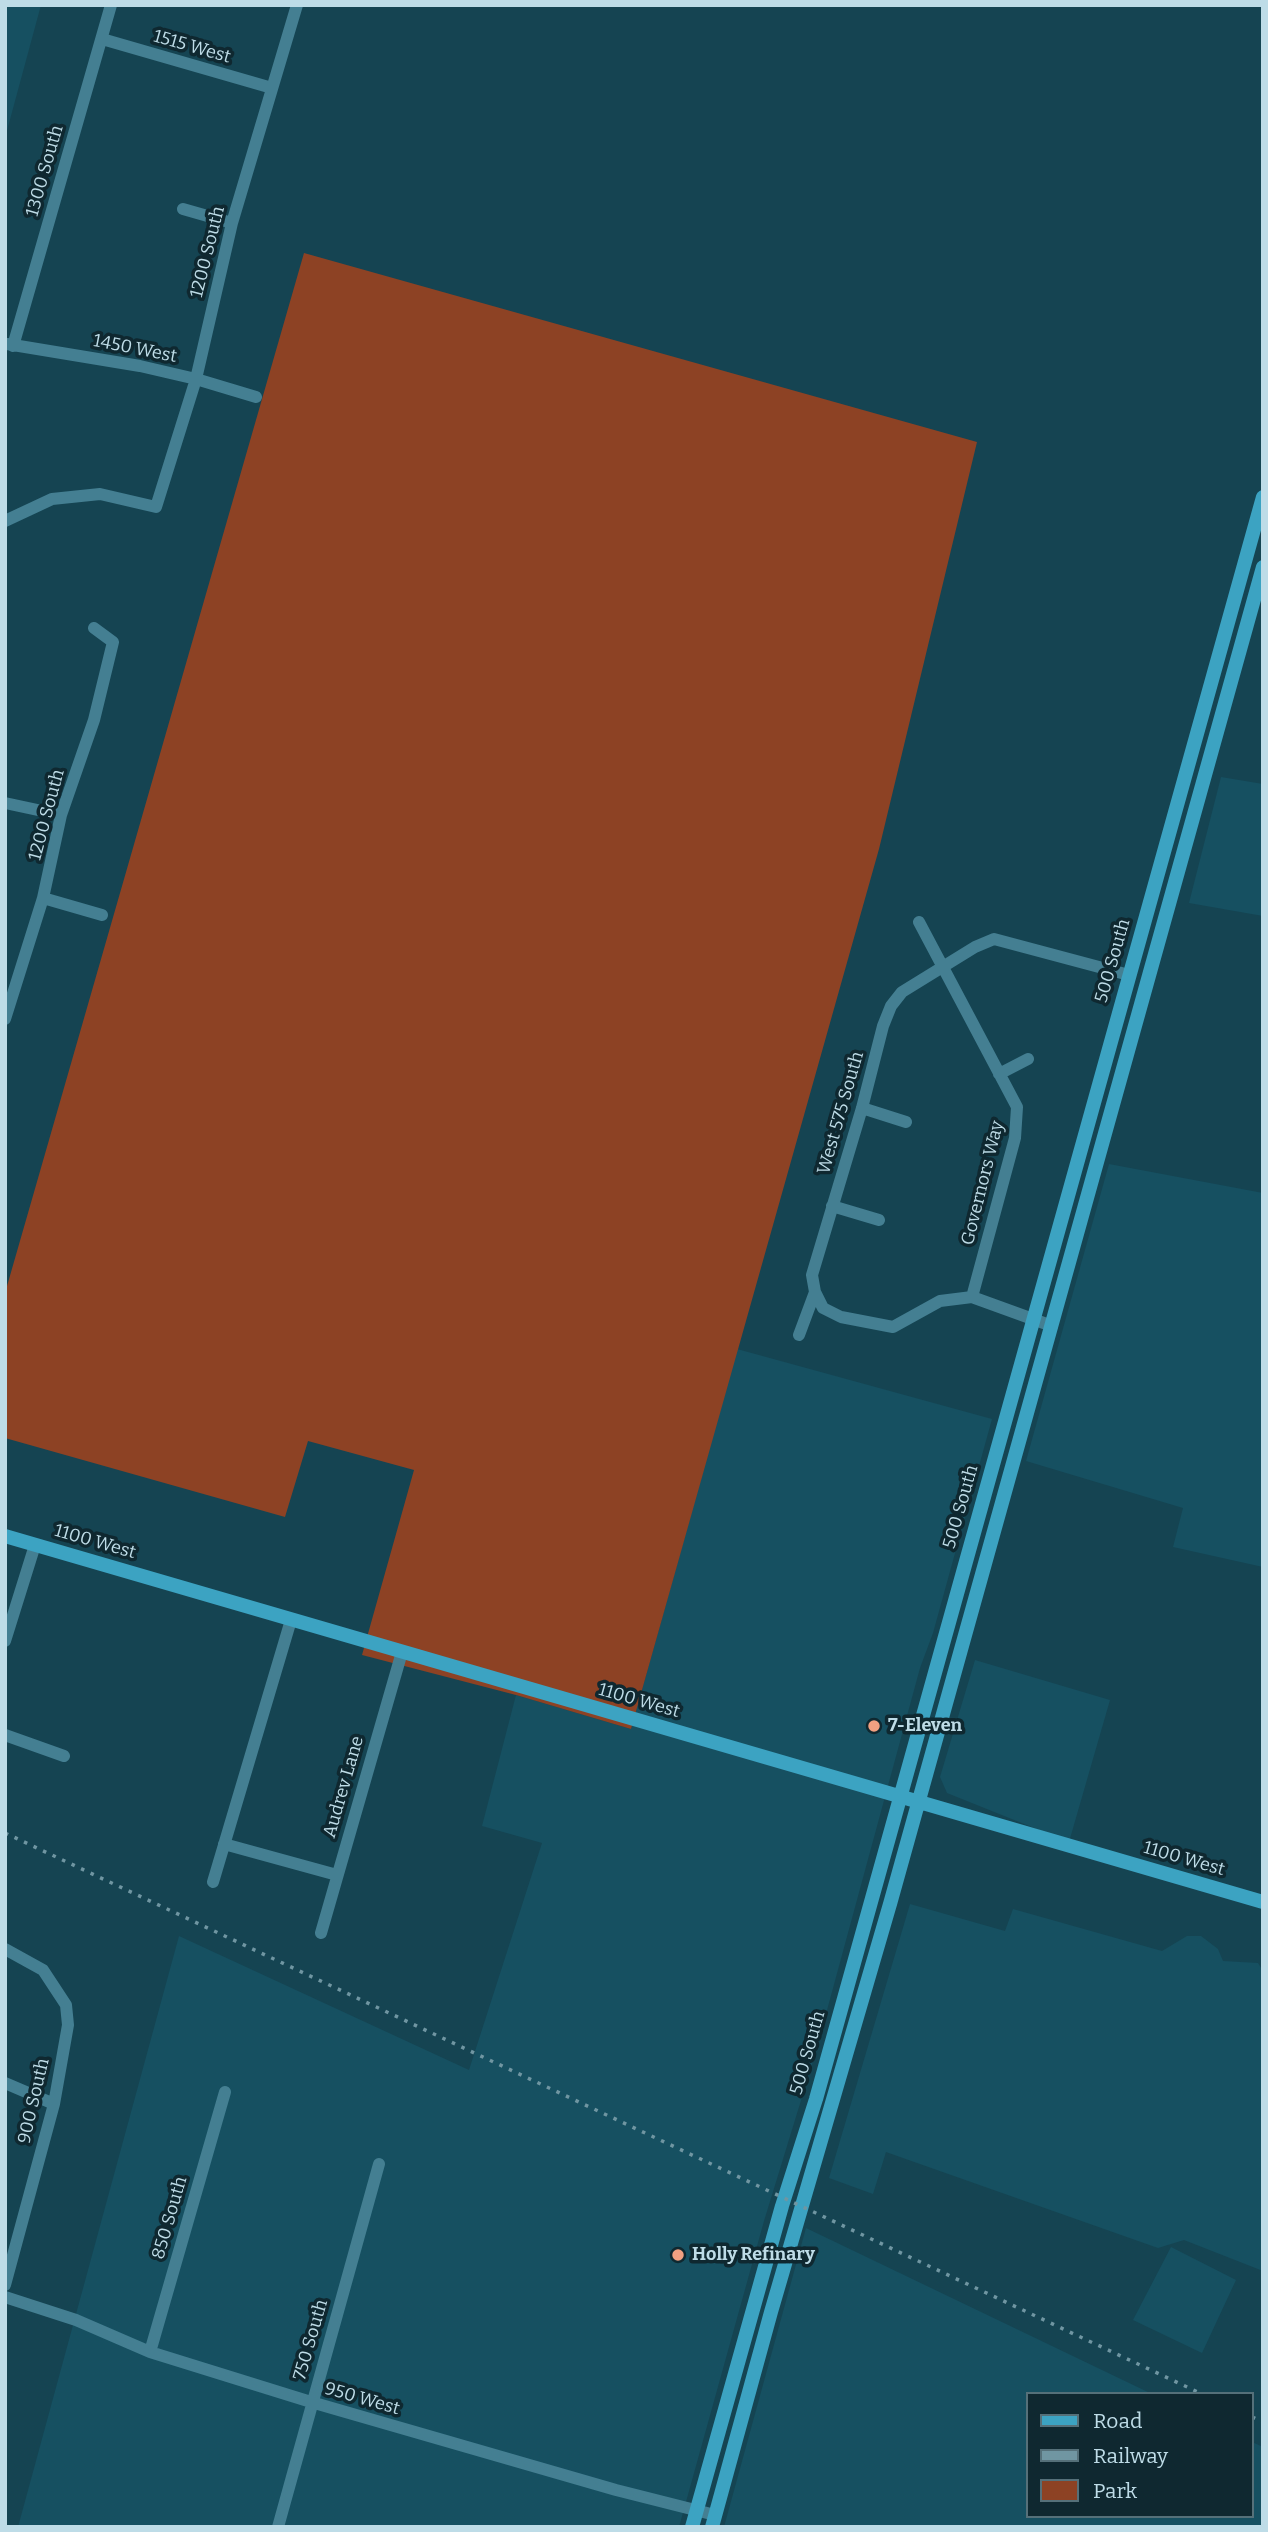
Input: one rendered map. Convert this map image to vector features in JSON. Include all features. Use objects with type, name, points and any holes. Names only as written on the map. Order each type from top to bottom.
[{"type":"main road","name":"500 South","points":[[692,2527],[782,2206],[816,2099],[1263,497]]},
{"type":"main road","points":[[714,2521],[918,1803],[1263,567]]},
{"type":"main road","name":"1100 West","points":[[5,1536],[1263,1902]]},
{"type":"street","name":"1300 South","points":[[9,345],[111,5]]},
{"type":"street","name":"1200 South","points":[[5,521],[52,499],[100,494],[156,507],[196,379],[232,223],[297,5]]},
{"type":"street","name":"1515 West","points":[[102,39],[272,88]]},
{"type":"street","points":[[183,209],[232,223]]},
{"type":"street","name":"1450 West","points":[[9,345],[141,366],[256,397]]},
{"type":"street","name":"1200 South","points":[[5,1019],[43,898],[61,815],[94,720],[113,642],[94,628]]},
{"type":"street","points":[[5,803],[61,815]]},
{"type":"street","points":[[43,898],[102,915]]},
{"type":"street","name":"Governors Way","points":[[919,922],[1017,1107],[1015,1138],[972,1297]]},
{"type":"street","name":"West 575 South","points":[[816,1292],[812,1275],[862,1108],[883,1026],[891,1006],[902,992],[975,947],[994,939],[1129,975]]},
{"type":"street","points":[[999,1074],[1028,1059]]},
{"type":"street","points":[[862,1108],[906,1122]]},
{"type":"street","points":[[832,1206],[879,1220]]},
{"type":"street","points":[[816,1292],[822,1308],[841,1317],[893,1327],[940,1301],[972,1297],[1052,1326]]},
{"type":"street","points":[[799,1335],[816,1292]]},
{"type":"street","points":[[5,1641],[35,1545]]},
{"type":"street","points":[[213,1881],[291,1620]]},
{"type":"street","name":"Audrev Lane","points":[[320,1933],[402,1652]]},
{"type":"street","points":[[5,1735],[64,1756]]},
{"type":"street","points":[[224,1844],[337,1875]]},
{"type":"street","name":"900 South","points":[[5,1949],[43,1970],[66,2005],[68,2025],[54,2104],[5,2285]]},
{"type":"street","points":[[5,2083],[54,2104]]},
{"type":"street","name":"850 South","points":[[150,2352],[225,2092]]},
{"type":"street","name":"750 South","points":[[278,2527],[379,2164]]},
{"type":"street","name":"950 West","points":[[5,2297],[76,2320],[150,2352],[311,2402],[616,2490],[696,2510],[714,2521]]},
{"type":"shaded area","points":[[5,5],[41,5],[5,138]]},
{"type":"shaded area","points":[[1221,777],[1263,784],[1263,916],[1189,903]]},
{"type":"shaded area","points":[[1109,1164],[1263,1193],[1263,1567],[1173,1547],[1183,1508],[1026,1461]]},
{"type":"shaded area","points":[[737,1349],[992,1419],[933,1633],[920,1668],[814,2058],[764,2221],[679,2527],[18,2527],[179,1936],[469,2070],[542,1843],[482,1826],[516,1695],[631,1729]]},
{"type":"shaded area","points":[[975,1660],[1110,1700],[1069,1842],[947,1793],[940,1777]]},
{"type":"shaded area","points":[[910,1904],[1005,1931],[1013,1909],[1162,1951],[1187,1936],[1201,1936],[1218,1949],[1223,1961],[1258,1963],[1263,1971],[1263,2271],[1184,2240],[1158,2248],[886,2152],[873,2194],[829,2178]]},
{"type":"shaded area","points":[[806,2228],[1148,2392],[1026,2392],[1026,2518],[1254,2518],[1254,2443],[1263,2447],[1263,2527],[724,2527]]},
{"type":"shaded area","points":[[1171,2247],[1236,2280],[1202,2353],[1133,2320]]},
{"type":"green space","points":[[304,253],[977,442],[879,849],[631,1729],[516,1695],[362,1655],[414,1470],[308,1441],[285,1517],[5,1438],[5,1293]]},
{"type":"railway","points":[[5,1833],[1198,2392]]},
{"type":"railway","points":[[1254,2418],[1263,2422]]},
{"type":"place","name":"7-Eleven","points":[[874,1726]]},
{"type":"place","name":"Holly Refinary","points":[[678,2255]]}]
